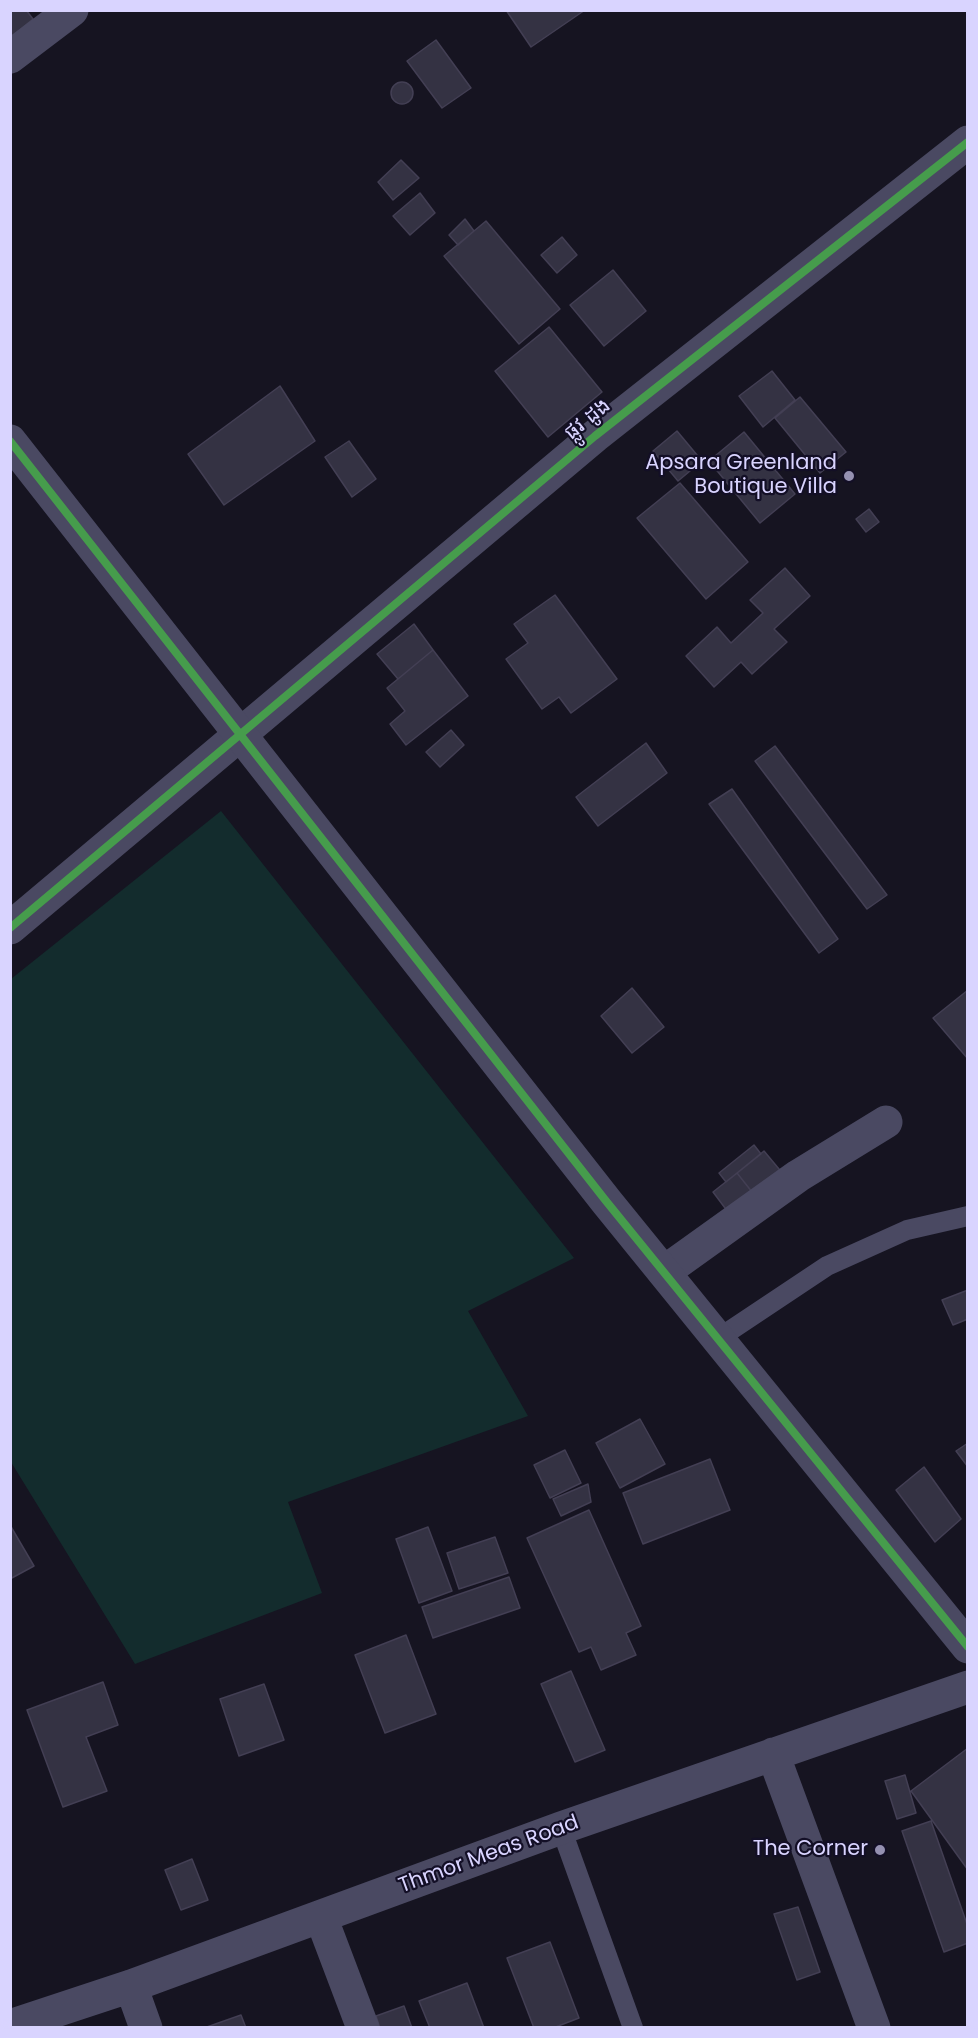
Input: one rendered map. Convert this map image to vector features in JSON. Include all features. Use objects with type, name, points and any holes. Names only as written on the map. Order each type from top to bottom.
[{"type":"street","points":[[10,57],[72,10]]},
{"type":"street","name":"ផ្លូវ ដូង","points":[[10,928],[595,436],[968,142]]},
{"type":"street","points":[[10,441],[239,735],[664,1272],[968,1647]]},
{"type":"street","points":[[664,1272],[798,1176],[886,1122]]},
{"type":"street","name":"Thmor Meas Road","points":[[10,2026],[131,1986],[561,1828],[968,1686]]},
{"type":"street","points":[[773,1754],[874,2028]]},
{"type":"street","points":[[321,1917],[363,2028]]},
{"type":"street","points":[[131,1986],[146,2028]]},
{"type":"lane","points":[[719,1338],[827,1266],[907,1230],[968,1216]]},
{"type":"lane","points":[[561,1828],[633,2028]]},
{"type":"green space","points":[[221,811],[574,1258],[468,1311],[528,1416],[288,1502],[322,1593],[135,1664],[11,1462],[11,979]]},
{"type":"building","points":[[10,10],[26,10],[33,19],[10,38]]},
{"type":"building","points":[[506,10],[585,10],[531,47]]},
{"type":"building","points":[[436,40],[471,88],[442,108],[407,61]]},
{"type":"building","points":[[402,82],[410,85],[413,93],[410,101],[402,104],[394,101],[391,93],[394,85]]},
{"type":"building","points":[[401,160],[419,178],[393,200],[378,182]]},
{"type":"building","points":[[420,193],[435,213],[410,235],[393,216]]},
{"type":"building","points":[[465,219],[474,231],[458,245],[449,235]]},
{"type":"building","points":[[486,221],[560,309],[519,344],[444,256]]},
{"type":"building","points":[[562,237],[577,255],[557,273],[541,255]]},
{"type":"building","points":[[613,270],[646,311],[604,346],[570,305]]},
{"type":"building","points":[[549,327],[602,392],[548,437],[495,371]]},
{"type":"building","points":[[772,371],[795,400],[763,427],[739,396]]},
{"type":"building","points":[[280,386],[315,441],[224,505],[188,454]]},
{"type":"building","points":[[800,397],[846,452],[820,473],[775,418]]},
{"type":"building","points":[[677,431],[702,461],[678,481],[653,451]]},
{"type":"building","points":[[744,432],[795,494],[760,523],[709,461]]},
{"type":"building","points":[[349,441],[376,479],[352,497],[325,457]]},
{"type":"building","points":[[680,483],[748,562],[706,599],[637,518]]},
{"type":"building","points":[[869,509],[879,522],[866,532],[856,519]]},
{"type":"building","points":[[785,568],[810,596],[774,629],[787,642],[752,674],[741,662],[714,687],[686,656],[717,627],[731,643],[763,613],[750,600]]},
{"type":"building","points":[[555,595],[617,679],[571,713],[559,697],[542,709],[506,659],[528,643],[514,624]]},
{"type":"building","points":[[414,624],[433,650],[398,679],[377,654]]},
{"type":"building","points":[[433,650],[468,696],[406,745],[390,724],[405,711],[387,688]]},
{"type":"building","points":[[451,730],[464,745],[440,767],[426,752]]},
{"type":"building","points":[[646,743],[667,773],[598,826],[576,797]]},
{"type":"building","points":[[775,746],[887,895],[867,909],[755,761]]},
{"type":"building","points":[[732,789],[838,939],[819,953],[709,804]]},
{"type":"building","points":[[632,988],[664,1027],[632,1053],[601,1016]]},
{"type":"building","points":[[968,990],[968,1059],[933,1018]]},
{"type":"building","points":[[754,1145],[761,1154],[726,1182],[719,1173]]},
{"type":"building","points":[[764,1151],[784,1175],[756,1197],[737,1173]]},
{"type":"building","points":[[737,1173],[756,1197],[731,1216],[713,1192]]},
{"type":"building","points":[[968,1290],[968,1319],[953,1325],[942,1300]]},
{"type":"building","points":[[640,1419],[665,1464],[620,1488],[596,1443]]},
{"type":"building","points":[[968,1443],[968,1467],[956,1451]]},
{"type":"building","points":[[565,1450],[581,1483],[550,1498],[534,1465]]},
{"type":"building","points":[[710,1459],[730,1510],[643,1544],[623,1493]]},
{"type":"building","points":[[924,1467],[961,1519],[935,1542],[896,1490]]},
{"type":"building","points":[[588,1484],[591,1502],[561,1516],[553,1499]]},
{"type":"building","points":[[589,1510],[641,1626],[626,1633],[636,1655],[601,1670],[591,1647],[579,1652],[527,1538]]},
{"type":"building","points":[[10,1525],[34,1566],[10,1579]]},
{"type":"building","points":[[428,1527],[452,1591],[419,1603],[396,1539]]},
{"type":"building","points":[[495,1537],[508,1573],[459,1589],[447,1553]]},
{"type":"building","points":[[509,1577],[520,1608],[433,1638],[422,1607]]},
{"type":"building","points":[[406,1635],[436,1714],[385,1733],[355,1655]]},
{"type":"building","points":[[571,1671],[605,1750],[575,1762],[541,1684]]},
{"type":"building","points":[[103,1682],[118,1725],[86,1737],[107,1791],[63,1807],[27,1710]]},
{"type":"building","points":[[264,1684],[284,1740],[239,1756],[220,1699]]},
{"type":"building","points":[[968,1748],[968,1870],[911,1791]]},
{"type":"building","points":[[905,1775],[916,1813],[897,1819],[885,1781]]},
{"type":"building","points":[[931,1821],[968,1927],[968,1943],[944,1952],[902,1831]]},
{"type":"building","points":[[192,1859],[208,1900],[181,1910],[165,1870]]},
{"type":"building","points":[[798,1907],[820,1972],[797,1980],[774,1914]]},
{"type":"building","points":[[550,1942],[579,2018],[553,2028],[534,2028],[507,1958]]},
{"type":"building","points":[[467,1983],[484,2028],[430,2028],[419,2001]]},
{"type":"building","points":[[404,2006],[412,2028],[380,2028],[376,2016]]},
{"type":"building","points":[[241,2015],[246,2028],[204,2028]]},
{"type":"cycle path","points":[[10,928],[595,436],[968,142]]},
{"type":"cycle path","points":[[10,441],[606,1201],[968,1647]]},
{"type":"place","name":"Apsara Greenland Boutique Villa","points":[[849,476]]},
{"type":"place","name":"The Corner","points":[[880,1850]]}]
